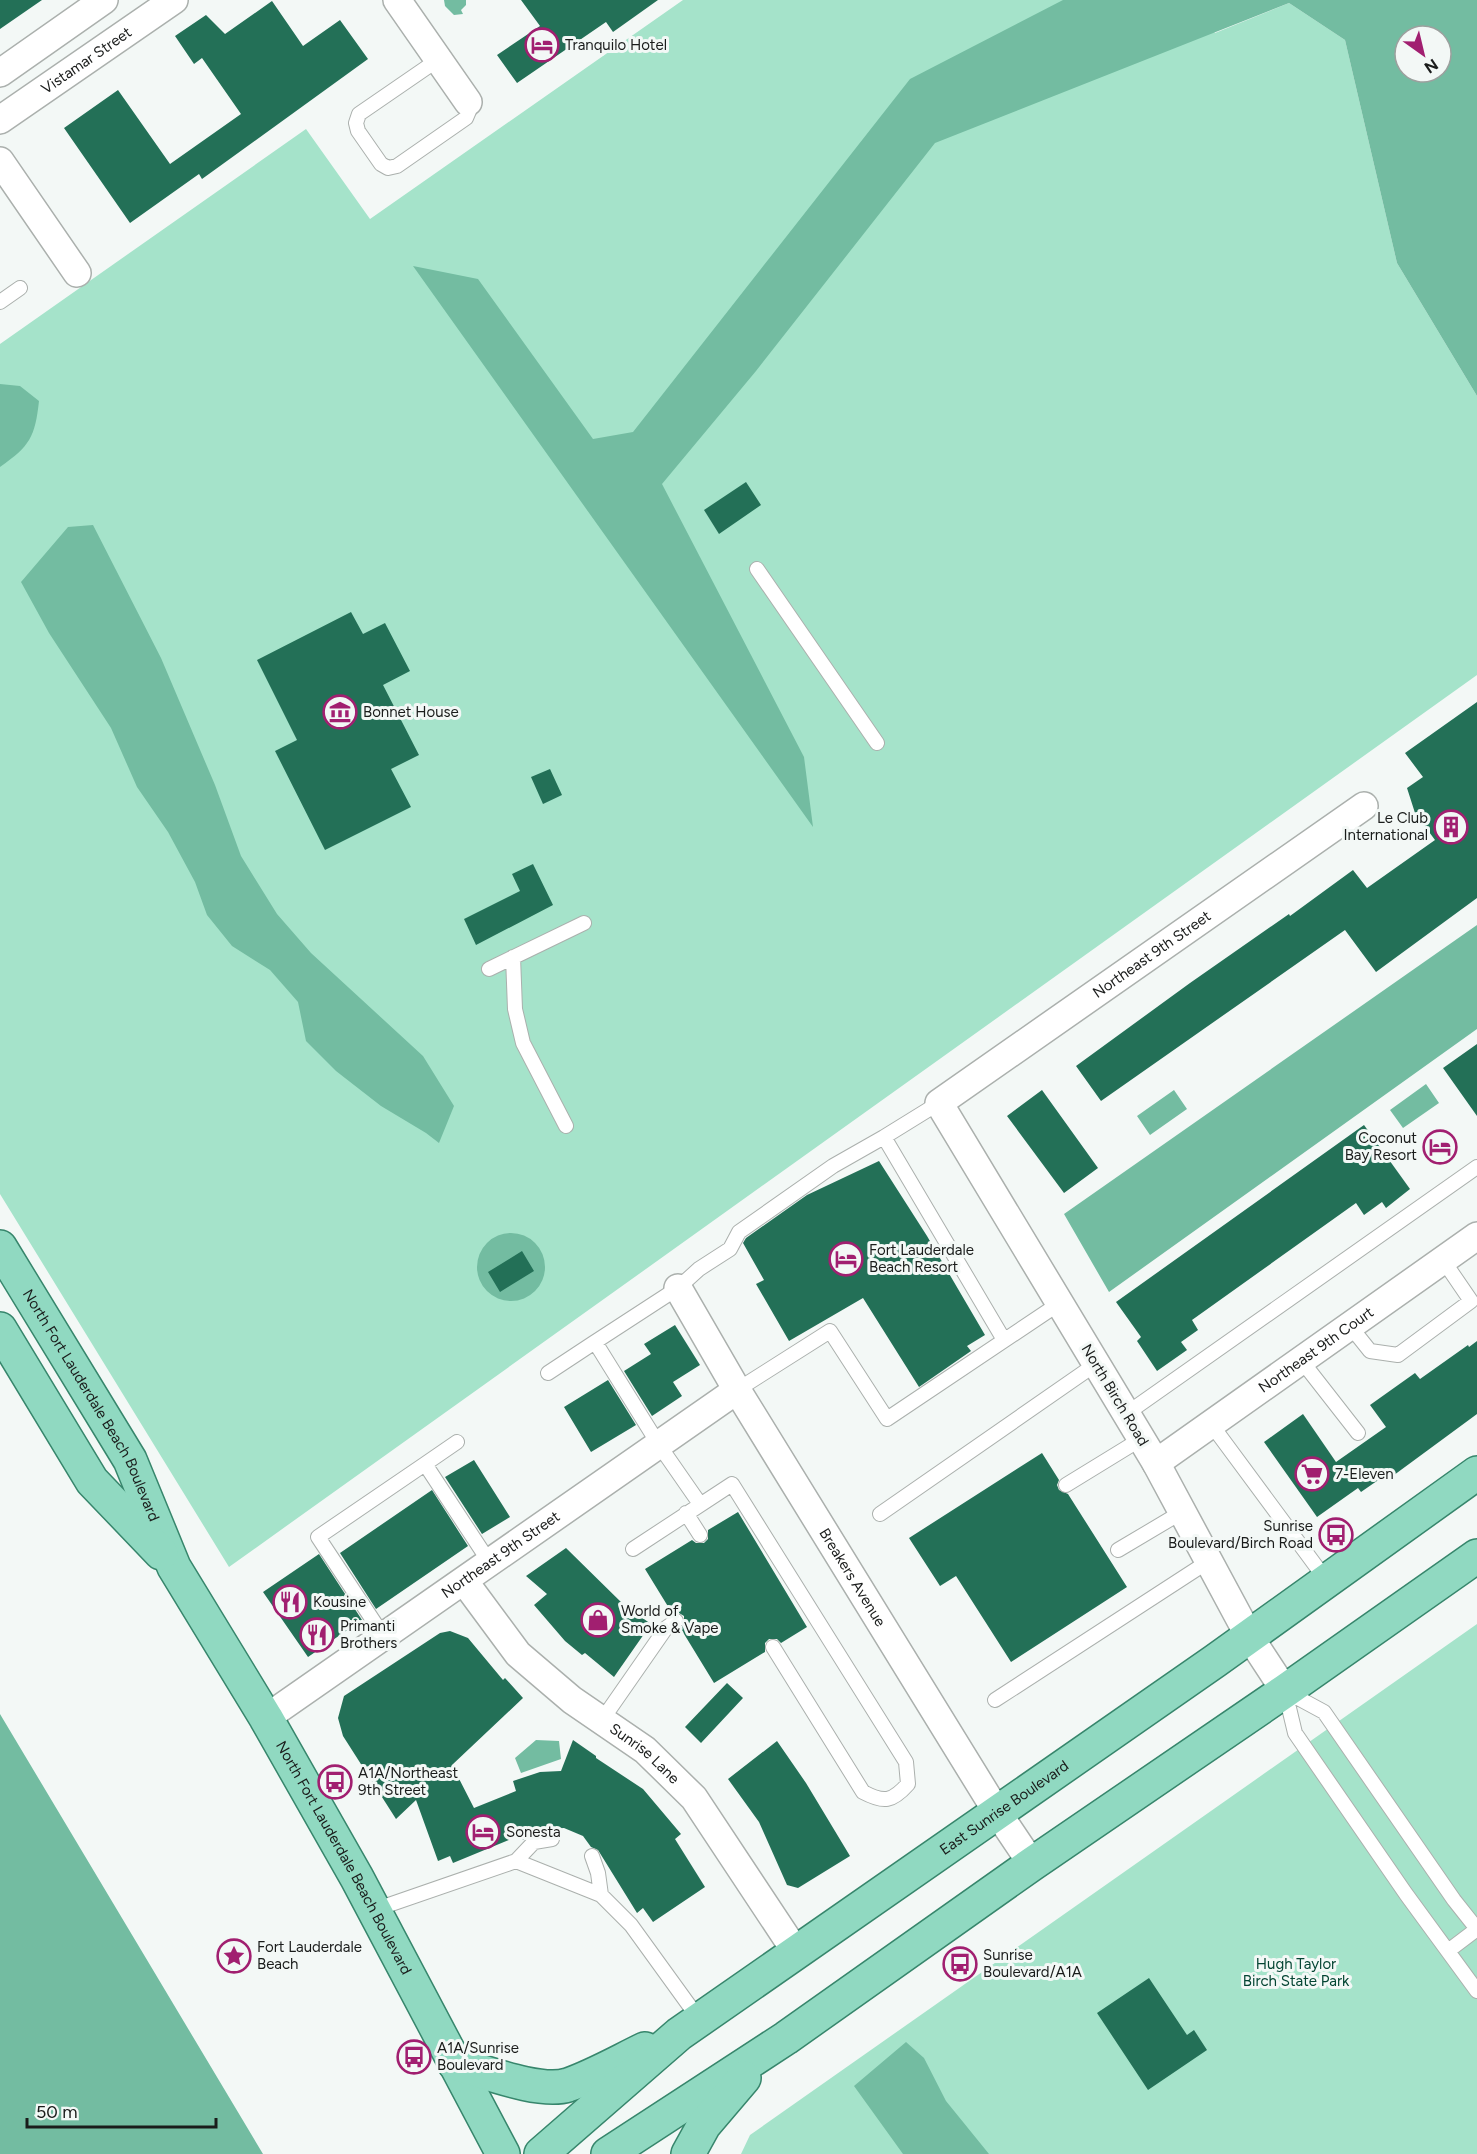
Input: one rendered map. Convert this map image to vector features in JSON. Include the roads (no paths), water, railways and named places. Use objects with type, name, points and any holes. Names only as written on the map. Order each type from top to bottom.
[{"type":"main road","name":"North Fort Lauderdale Beach Boulevard","points":[[0,1247],[130,1460],[174,1568],[267,1718],[374,1910],[502,2154]]},
{"type":"main road","name":"North Fort Lauderdale Beach Boulevard","points":[[0,1329],[92,1481],[174,1568]]},
{"type":"main road","name":"East Sunrise Boulevard","points":[[541,2154],[689,2026],[1249,1636],[1477,1473]]},
{"type":"main road","points":[[608,2154],[786,2038],[1032,1864],[1477,1556]]},
{"type":"main road","points":[[454,2063],[531,2085],[552,2087],[567,2085],[689,2026]]},
{"type":"main road","points":[[688,2154],[704,2125],[733,2089],[786,2038]]},
{"type":"street","points":[[0,72],[104,0]]},
{"type":"street","points":[[397,0],[468,102]]},
{"type":"street","name":"Vistamar Street","points":[[0,120],[157,5]]},
{"type":"street","points":[[0,161],[77,273]]},
{"type":"street","name":"Northeast 9th Street","points":[[939,1103],[1364,806]]},
{"type":"street","name":"North Birch Road","points":[[939,1103],[1142,1439],[1249,1636],[1285,1691]]},
{"type":"street","name":"Northeast 9th Court","points":[[1156,1463],[1477,1236]]},
{"type":"street","name":"Breakers Avenue","points":[[678,1288],[737,1390],[997,1812],[1032,1864]]},
{"type":"street","name":"Northeast 9th Street","points":[[267,1718],[737,1390]]},
{"type":"street","name":"Sunrise Lane","points":[[464,1581],[519,1654],[572,1700],[645,1750],[694,1798],[796,1952]]},
{"type":"lane","points":[[439,59],[359,114],[356,123],[358,131],[381,164],[388,168],[397,166],[466,118],[470,111],[468,102]]},
{"type":"lane","points":[[0,302],[20,288]]},
{"type":"lane","points":[[757,569],[877,743]]},
{"type":"lane","points":[[489,969],[584,923]]},
{"type":"lane","points":[[513,957],[515,1009],[523,1043],[566,1126]]},
{"type":"lane","points":[[548,1373],[678,1288],[699,1269],[730,1249],[739,1232],[833,1166],[939,1103]]},
{"type":"lane","points":[[885,1137],[1004,1340]]},
{"type":"lane","points":[[1126,1414],[1477,1167]]},
{"type":"lane","points":[[1350,1326],[1370,1351],[1398,1354],[1471,1301],[1443,1260]]},
{"type":"lane","points":[[737,1390],[830,1331],[887,1419],[1060,1303]]},
{"type":"lane","points":[[595,1342],[659,1445],[700,1504]]},
{"type":"lane","points":[[1301,1360],[1358,1433]]},
{"type":"lane","points":[[880,1514],[1096,1364]]},
{"type":"lane","points":[[1211,1424],[1327,1581]]},
{"type":"lane","points":[[1066,1485],[1142,1439]]},
{"type":"lane","points":[[384,1636],[318,1537],[457,1442]]},
{"type":"lane","points":[[425,1464],[490,1563]]},
{"type":"lane","points":[[633,1549],[732,1484],[906,1762],[908,1784],[896,1797],[879,1800],[863,1792],[772,1647]]},
{"type":"lane","points":[[1118,1550],[1182,1512]]},
{"type":"lane","points":[[686,1513],[700,1535]]},
{"type":"lane","points":[[995,1700],[1209,1561]]},
{"type":"lane","points":[[602,1720],[666,1628],[676,1621]]},
{"type":"lane","points":[[1285,1691],[1324,1712],[1454,1900],[1477,1929],[1448,1951]]},
{"type":"lane","points":[[1285,1691],[1295,1733],[1477,1992]]},
{"type":"lane","points":[[374,1910],[516,1862],[534,1842],[552,1839]]},
{"type":"lane","points":[[592,1856],[598,1873],[601,1895]]},
{"type":"lane","points":[[516,1862],[601,1895],[631,1925],[689,2026]]},
{"type":"place","name":"Tranquilo Hotel","points":[[542,45]]},
{"type":"place","name":"Bonnet House","points":[[340,712]]},
{"type":"place","name":"Le Club International","points":[[1451,827]]},
{"type":"place","name":"Coconut Bay Resort","points":[[1440,1147]]},
{"type":"place","name":"Fort Lauderdale Beach Resort","points":[[846,1259]]},
{"type":"place","name":"7-Eleven","points":[[1312,1474]]},
{"type":"place","name":"Sunrise Boulevard/Birch Road","points":[[1336,1535]]},
{"type":"place","name":"Kousine","points":[[290,1602]]},
{"type":"place","name":"World of Smoke & Vape","points":[[598,1620]]},
{"type":"place","name":"Primanti Brothers","points":[[317,1635]]},
{"type":"place","name":"A1A/Northeast 9th Street","points":[[335,1782]]},
{"type":"place","name":"Sonesta","points":[[483,1832]]},
{"type":"place","name":"Fort Lauderdale Beach","points":[[234,1956]]},
{"type":"place","name":"Sunrise Boulevard/A1A","points":[[960,1964]]},
{"type":"place","name":"A1A/Sunrise Boulevard","points":[[414,2057]]},
{"type":"park label","name":"Hugh Taylor Birch State Park","points":[[1296,1972]]}]
